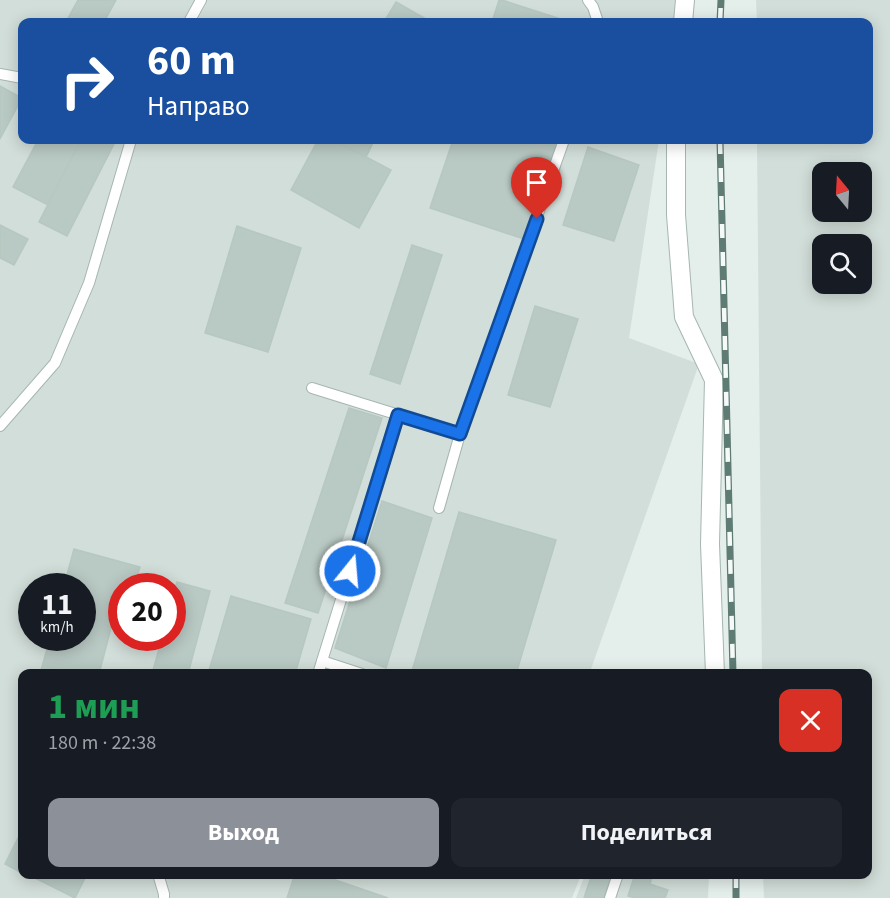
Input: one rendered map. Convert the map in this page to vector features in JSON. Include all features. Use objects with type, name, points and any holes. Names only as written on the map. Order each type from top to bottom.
[{"type":"street","points":[[683,18],[685,0]]},
{"type":"street","points":[[676,144],[676,215],[684,317],[714,380],[710,544],[715,669]]},
{"type":"lane","points":[[191,18],[201,0]]},
{"type":"lane","points":[[588,0],[596,18]]},
{"type":"lane","points":[[0,74],[18,77]]},
{"type":"lane","points":[[0,426],[55,363],[89,283],[131,144]]},
{"type":"lane","points":[[439,508],[460,434],[563,144]]},
{"type":"lane","points":[[312,388],[460,434]]},
{"type":"lane","points":[[320,669],[398,415]]},
{"type":"lane","points":[[322,661],[347,669]]},
{"type":"lane","points":[[159,879],[164,898]]},
{"type":"lane","points":[[610,898],[616,879]]},
{"type":"shaded area","points":[[0,0],[679,0],[677,18],[18,18],[18,144],[658,144],[629,338],[699,364],[591,669],[18,669],[18,879],[579,879],[572,898],[0,898]]},
{"type":"shaded area","points":[[756,0],[890,0],[890,898],[764,898],[763,879],[872,879],[872,669],[762,669],[757,144],[873,144],[873,18],[757,18]]},
{"type":"shaded area","points":[[583,879],[709,879],[708,898],[576,898]]},
{"type":"building","points":[[78,0],[116,0],[106,18],[68,18]]},
{"type":"building","points":[[499,0],[502,0],[558,18],[493,18]]},
{"type":"building","points":[[396,2],[424,18],[386,18]]},
{"type":"building","points":[[0,86],[18,96],[18,105],[0,139]]},
{"type":"building","points":[[36,144],[79,144],[48,205],[13,187]]},
{"type":"building","points":[[79,144],[114,144],[67,236],[39,222]]},
{"type":"building","points":[[316,144],[342,144],[391,170],[359,228],[291,190]]},
{"type":"building","points":[[342,144],[372,144],[366,157]]},
{"type":"building","points":[[452,144],[556,144],[524,239],[430,208]]},
{"type":"building","points":[[588,147],[639,165],[614,241],[563,225]]},
{"type":"building","points":[[0,225],[28,239],[14,265],[0,258]]},
{"type":"building","points":[[237,226],[301,248],[268,352],[205,333]]},
{"type":"building","points":[[412,245],[442,255],[400,384],[370,374]]},
{"type":"building","points":[[535,306],[578,319],[550,407],[508,395]]},
{"type":"building","points":[[349,408],[382,418],[318,613],[285,603]]},
{"type":"building","points":[[382,501],[432,518],[386,668],[335,648]]},
{"type":"building","points":[[459,512],[556,540],[517,669],[413,669]]},
{"type":"building","points":[[74,549],[140,567],[138,573],[108,573],[108,640],[100,669],[41,669],[46,651],[96,651],[96,573],[68,573]]},
{"type":"building","points":[[186,584],[210,591],[189,669],[153,669],[158,651],[186,651]]},
{"type":"building","points":[[231,596],[311,619],[296,669],[209,669]]},
{"type":"building","points":[[18,838],[18,871],[5,864]]},
{"type":"building","points":[[37,879],[84,879],[75,898]]},
{"type":"building","points":[[293,879],[333,879],[388,898],[287,898]]},
{"type":"building","points":[[590,879],[610,879],[604,898],[584,898]]},
{"type":"building","points":[[633,879],[652,879],[650,884],[668,890],[665,898],[628,896]]},
{"type":"railway","points":[[720,18],[721,0]]},
{"type":"railway","points":[[720,144],[733,669]]},
{"type":"railway","points":[[736,879],[736,898]]},
{"type":"route","points":[[350,571],[398,415],[460,434],[537,219]]}]
